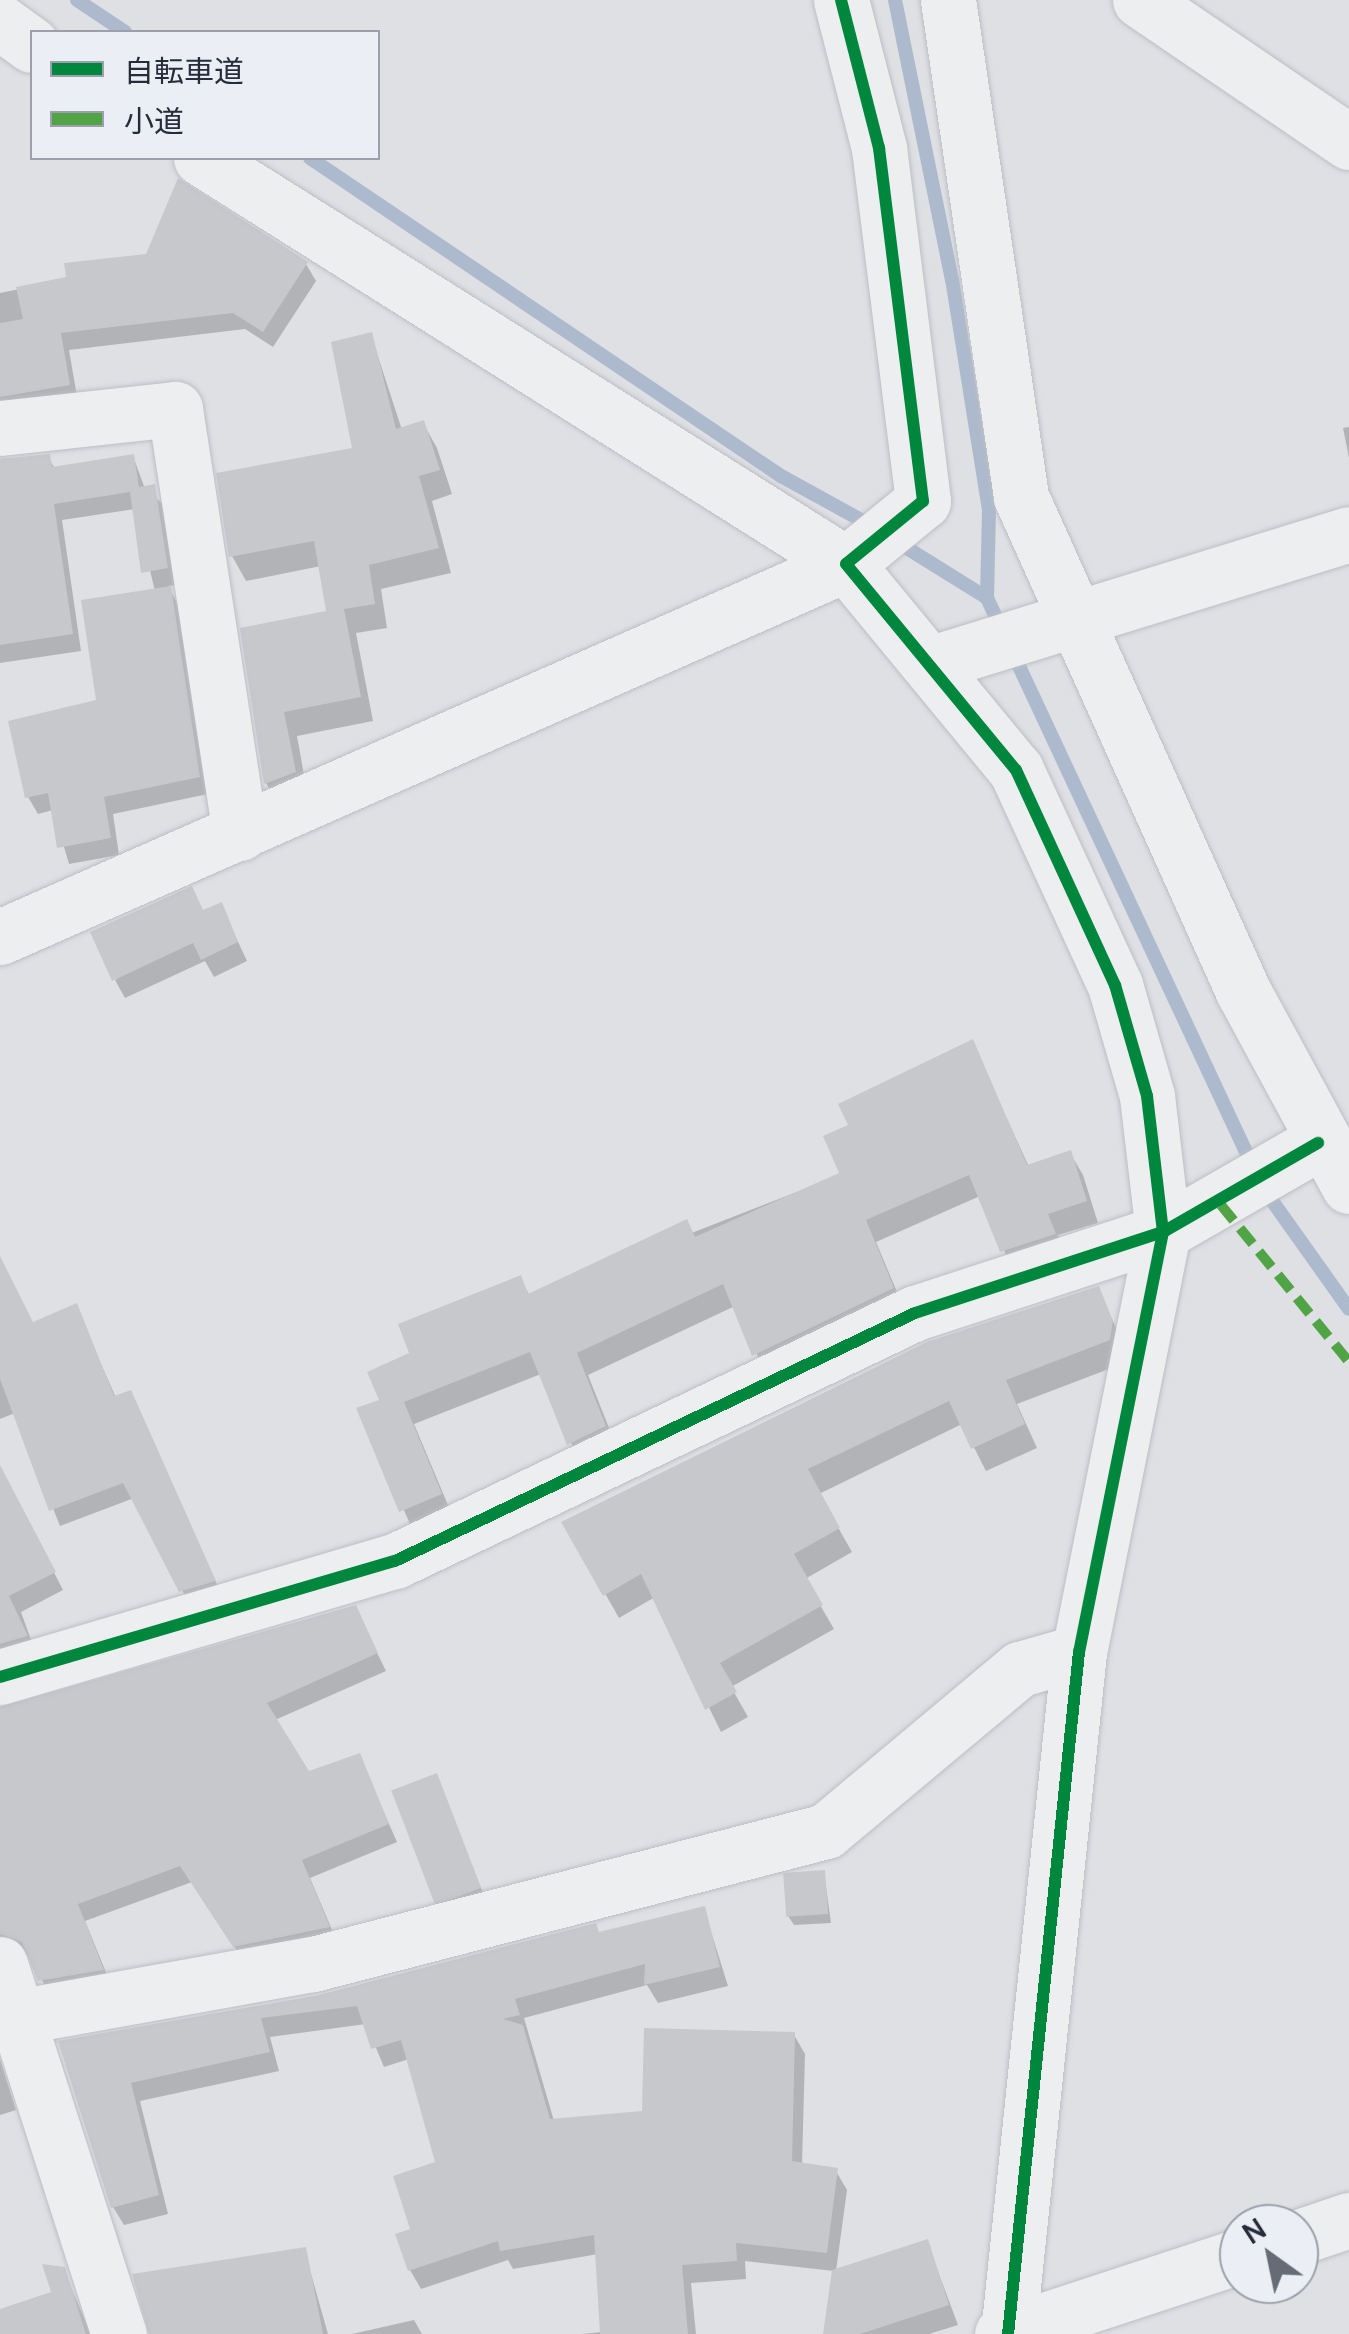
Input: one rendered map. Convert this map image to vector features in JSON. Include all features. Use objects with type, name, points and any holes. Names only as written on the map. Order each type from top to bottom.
[{"type":"street","points":[[0,936],[852,559],[923,501],[902,296],[842,0]]},
{"type":"street","points":[[0,1677],[395,1561],[915,1313],[1163,1232],[1236,1194],[1320,1163],[1062,618],[1021,497],[948,0]]},
{"type":"street","points":[[1140,0],[1349,142]]},
{"type":"street","points":[[0,22],[30,44]]},
{"type":"street","points":[[204,160],[852,559],[949,656],[1016,770],[1114,985],[1147,1096],[1163,1232],[1079,1652],[1007,2333],[1219,2263]]},
{"type":"street","points":[[0,428],[175,409],[240,833]]},
{"type":"street","points":[[949,656],[1062,618],[1349,534]]},
{"type":"street","points":[[17,2017],[314,1964],[826,1831],[1020,1669],[1079,1652]]},
{"type":"street","points":[[0,1964],[119,2334]]},
{"type":"street","points":[[1319,2230],[1349,2220]]},
{"type":"building","points":[[178,178],[308,262],[263,332],[233,313],[61,333],[70,385],[0,397],[0,323],[23,319],[16,287],[66,277],[64,263],[146,254]]},
{"type":"building","points":[[372,332],[396,429],[424,420],[440,470],[419,476],[439,548],[369,565],[375,604],[344,609],[361,697],[284,712],[296,772],[264,784],[240,628],[326,611],[314,541],[229,557],[216,473],[352,448],[331,342]]},
{"type":"building","points":[[50,454],[52,467],[134,454],[139,487],[155,484],[168,568],[141,573],[130,492],[54,504],[73,634],[0,645],[0,459]]},
{"type":"building","points":[[171,586],[200,777],[104,797],[111,838],[57,848],[48,793],[25,798],[8,721],[96,700],[81,600]]},
{"type":"building","points":[[192,886],[203,910],[222,902],[238,942],[201,960],[193,943],[112,981],[90,932]]},
{"type":"building","points":[[973,1039],[1027,1165],[1071,1150],[1087,1201],[1048,1214],[1056,1234],[1000,1252],[969,1175],[866,1220],[894,1288],[752,1356],[723,1284],[577,1353],[606,1426],[567,1445],[530,1352],[404,1402],[442,1494],[399,1512],[356,1408],[379,1400],[367,1372],[409,1353],[398,1324],[521,1275],[528,1294],[687,1219],[695,1237],[839,1173],[823,1136],[848,1125],[838,1104]]},
{"type":"building","points":[[0,1256],[33,1322],[77,1303],[114,1396],[131,1390],[216,1581],[179,1592],[123,1483],[49,1511],[0,1379]]},
{"type":"building","points":[[1099,1286],[1113,1321],[1110,1340],[1006,1380],[1025,1424],[971,1449],[949,1401],[808,1469],[840,1528],[794,1554],[823,1605],[720,1663],[737,1692],[705,1710],[641,1574],[603,1596],[561,1522],[927,1342]]},
{"type":"building","points":[[0,1465],[56,1572],[9,1596],[28,1636],[0,1644]]},
{"type":"building","points":[[356,1605],[378,1653],[267,1703],[309,1771],[360,1753],[389,1824],[302,1860],[330,1927],[233,1947],[180,1866],[78,1904],[104,1970],[38,1981],[22,1942],[0,1934],[0,1707]]},
{"type":"building","points":[[437,1773],[481,1888],[435,1905],[391,1791]]},
{"type":"building","points":[[825,1870],[828,1914],[786,1917],[783,1873]]},
{"type":"building","points":[[705,1906],[720,1967],[644,1985],[645,1964],[515,1999],[520,2015],[503,2019],[523,2025],[550,2119],[642,2111],[644,2028],[795,2032],[792,2161],[838,2168],[827,2253],[736,2243],[737,2261],[682,2265],[688,2334],[600,2334],[594,2235],[500,2251],[498,2241],[408,2271],[395,2234],[410,2229],[393,2176],[435,2162],[401,2040],[371,2049],[357,2006],[261,2018],[270,2052],[131,2083],[159,2195],[111,2208],[58,2041],[319,1995],[596,1923],[599,1932]]},
{"type":"building","points":[[928,2239],[949,2305],[860,2334],[823,2334],[832,2270]]},
{"type":"building","points":[[306,2247],[323,2334],[149,2334],[132,2274]]},
{"type":"building","points":[[42,2264],[65,2267],[86,2334],[0,2334],[0,2309],[51,2292]]},
{"type":"waterway","points":[[77,0],[122,30]]},
{"type":"waterway","points":[[895,0],[952,279],[989,510],[987,598],[1002,630]]},
{"type":"waterway","points":[[313,160],[781,476],[872,526]]},
{"type":"waterway","points":[[894,540],[987,598]]},
{"type":"waterway","points":[[1011,649],[1254,1169]]},
{"type":"waterway","points":[[1263,1188],[1349,1309]]},
{"type":"marked path","points":[[1221,1205],[1349,1362]]},
{"type":"cycle path","points":[[841,0],[879,148],[923,501],[846,564],[1016,770],[1115,985],[1147,1096],[1163,1232],[1318,1143]]},
{"type":"cycle path","points":[[0,1677],[395,1561],[915,1313],[1163,1232],[1079,1652],[1008,2334]]}]
